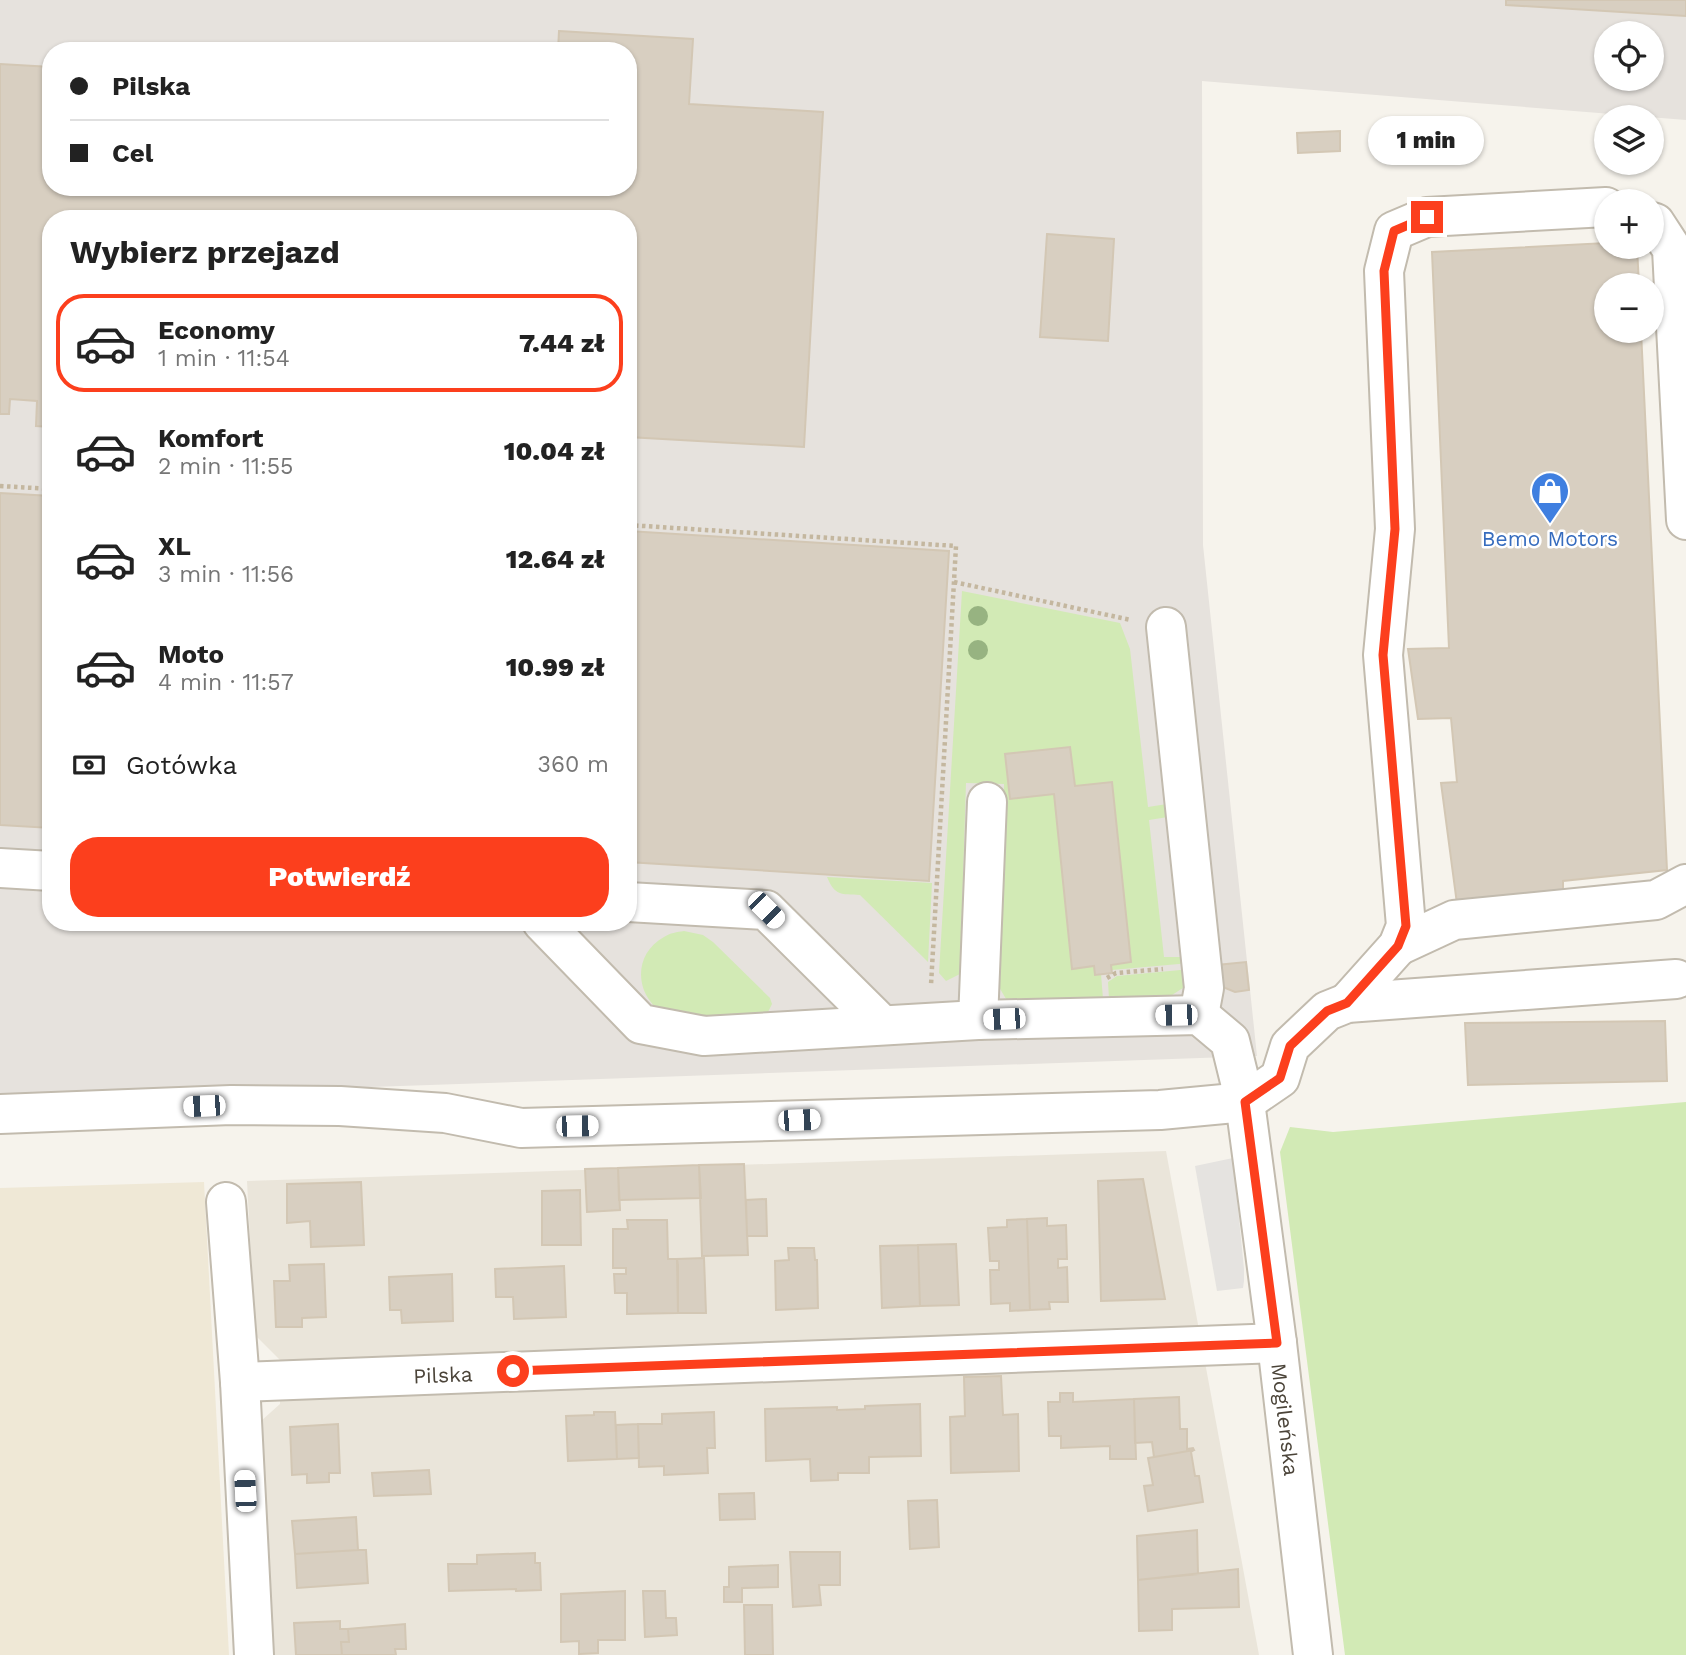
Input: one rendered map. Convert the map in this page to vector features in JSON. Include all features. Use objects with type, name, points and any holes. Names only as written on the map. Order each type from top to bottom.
[{"type":"street","points":[[1347,1003],[1398,946],[1406,926],[1383,655],[1395,529],[1384,271],[1394,231],[1427,217],[1594,209]]},
{"type":"street","points":[[1664,237],[1672,249],[1686,520]]},
{"type":"street","points":[[551,931],[642,1024],[704,1036],[978,1020],[1199,1015],[1204,989],[1166,627]]},
{"type":"street","points":[[978,1020],[987,802]]},
{"type":"street","points":[[0,868],[42,870]]},
{"type":"street","points":[[1398,946],[1454,920],[1656,900],[1686,884]]},
{"type":"street","points":[[637,903],[766,910],[882,1025]]},
{"type":"street","points":[[0,1114],[231,1105],[341,1106],[445,1113],[522,1128],[1146,1110],[1245,1102],[1280,1078],[1290,1046],[1327,1011],[1347,1003],[1676,979]]},
{"type":"street","name":"Mogileńska","points":[[1199,1015],[1230,1041],[1245,1102],[1277,1343],[1313,1655]]},
{"type":"street","points":[[226,1202],[240,1382],[254,1655]]},
{"type":"street","name":"Pilska","points":[[240,1382],[1277,1343]]},
{"type":"path","points":[[0,486],[42,488]]},
{"type":"path","points":[[637,526],[956,546],[931,1023]]},
{"type":"path","points":[[954,582],[1166,627]]},
{"type":"shaded area","points":[[0,0],[1686,0],[1686,120],[1664,118],[1664,105],[1594,105],[1594,113],[1202,81],[1203,545],[1257,1056],[0,1100]]},
{"type":"shaded area","points":[[1166,1151],[1259,1655],[274,1655],[261,1421],[280,1404],[280,1360],[255,1335],[247,1181]]},
{"type":"shaded area","points":[[1233,1158],[1244,1281],[1243,1288],[1217,1291],[1195,1166]]},
{"type":"shaded area","points":[[204,1182],[229,1655],[0,1655],[0,1188]]},
{"type":"green space","points":[[962,591],[1120,623],[1130,649],[1148,807],[1167,804],[1168,817],[1149,820],[1164,957],[1181,957],[1190,963],[1112,970],[1111,965],[1131,962],[1075,786],[1070,747],[1005,754],[1010,798],[1054,794],[1072,968],[1094,966],[1095,975],[1101,974],[1103,999],[1009,1004],[999,987],[1004,784],[966,783],[960,974],[946,981],[939,973]]},
{"type":"green space","points":[[827,877],[932,883],[928,962],[860,895],[839,893]]},
{"type":"green space","points":[[684,931],[703,935],[713,942],[770,998],[772,1004],[767,1014],[679,1019],[654,1006],[642,983],[641,970],[645,958],[652,946],[664,937]]},
{"type":"green space","points":[[1191,969],[1186,986],[1172,995],[1109,999],[1108,982],[1117,976]]},
{"type":"green space","points":[[1686,1102],[1686,1655],[1345,1655],[1280,1152],[1290,1127],[1333,1132]]},
{"type":"building","points":[[1506,0],[1686,0],[1686,16],[1506,5]]},
{"type":"building","points":[[559,31],[693,39],[689,104],[823,112],[804,447],[637,438],[637,210],[42,210],[42,426],[36,426],[37,401],[10,399],[9,414],[0,414],[0,64],[42,66],[42,196],[637,196],[637,42],[558,42]]},
{"type":"building","points":[[1340,131],[1340,151],[1298,153],[1297,133]]},
{"type":"building","points":[[1047,234],[1114,239],[1108,341],[1040,337]]},
{"type":"building","points":[[1594,244],[1594,259],[1638,259],[1638,273],[1594,273],[1594,343],[1642,343],[1667,870],[1563,881],[1563,890],[1457,904],[1441,783],[1457,782],[1451,718],[1418,719],[1408,649],[1449,648],[1432,252]]},
{"type":"building","points":[[0,493],[42,495],[42,827],[0,825]]},
{"type":"building","points":[[637,532],[949,551],[929,881],[637,863]]},
{"type":"building","points":[[1070,747],[1075,786],[1112,782],[1131,962],[1111,965],[1112,973],[1095,975],[1094,966],[1072,969],[1054,794],[1010,799],[1005,754]]},
{"type":"building","points":[[1246,962],[1249,990],[1235,992],[1218,985],[1217,965]]},
{"type":"building","points":[[1665,1021],[1667,1081],[1468,1085],[1465,1023]]},
{"type":"building","points":[[744,1164],[748,1255],[702,1256],[699,1165]]},
{"type":"building","points":[[699,1165],[701,1198],[619,1200],[618,1168]]},
{"type":"building","points":[[618,1168],[620,1210],[587,1212],[585,1169]]},
{"type":"building","points":[[1143,1179],[1165,1299],[1101,1301],[1098,1181]]},
{"type":"building","points":[[361,1182],[364,1245],[311,1247],[310,1221],[287,1223],[287,1184]]},
{"type":"building","points":[[580,1190],[581,1245],[542,1245],[542,1191]]},
{"type":"building","points":[[766,1199],[767,1236],[747,1236],[746,1200]]},
{"type":"building","points":[[1047,1218],[1047,1226],[1066,1225],[1067,1259],[1058,1259],[1058,1268],[1067,1267],[1068,1302],[1049,1302],[1050,1309],[1030,1310],[1027,1219]]},
{"type":"building","points":[[1027,1219],[1030,1310],[1010,1311],[1010,1303],[991,1304],[990,1270],[999,1270],[999,1261],[990,1261],[988,1228],[1007,1227],[1007,1220]]},
{"type":"building","points":[[627,1220],[667,1220],[668,1259],[677,1259],[678,1265],[678,1313],[627,1314],[627,1293],[615,1293],[614,1274],[626,1274],[626,1268],[613,1268],[613,1229],[628,1229]]},
{"type":"building","points":[[956,1244],[959,1305],[920,1306],[918,1245]]},
{"type":"building","points":[[918,1245],[920,1306],[882,1308],[880,1246]]},
{"type":"building","points":[[788,1248],[814,1248],[817,1260],[818,1308],[776,1310],[775,1261],[789,1260]]},
{"type":"building","points":[[704,1258],[706,1313],[678,1313],[677,1259]]},
{"type":"building","points":[[324,1264],[326,1317],[302,1318],[302,1327],[276,1327],[274,1281],[290,1281],[289,1265]]},
{"type":"building","points":[[564,1266],[566,1317],[514,1319],[513,1297],[496,1297],[495,1269]]},
{"type":"building","points":[[452,1274],[453,1321],[402,1323],[401,1310],[390,1310],[389,1277]]},
{"type":"building","points":[[1001,1376],[1003,1415],[1018,1414],[1019,1471],[951,1473],[950,1417],[965,1416],[964,1377]]},
{"type":"building","points":[[1060,1393],[1073,1393],[1073,1402],[1134,1399],[1136,1459],[1110,1459],[1110,1446],[1061,1448],[1061,1436],[1049,1436],[1048,1402],[1060,1402]]},
{"type":"building","points":[[1179,1397],[1180,1429],[1187,1429],[1187,1449],[1194,1450],[1154,1457],[1152,1442],[1135,1443],[1134,1399]]},
{"type":"building","points":[[920,1404],[921,1456],[869,1457],[869,1473],[838,1473],[838,1480],[811,1481],[810,1459],[766,1461],[765,1409],[837,1407],[837,1410]]},
{"type":"building","points":[[594,1412],[615,1412],[617,1459],[568,1461],[566,1416],[594,1415]]},
{"type":"building","points":[[714,1412],[715,1448],[707,1448],[708,1473],[664,1475],[664,1466],[639,1467],[638,1424],[662,1424],[662,1414]]},
{"type":"building","points":[[338,1424],[340,1473],[329,1473],[329,1482],[307,1483],[307,1474],[292,1475],[290,1427]]},
{"type":"building","points":[[638,1424],[639,1458],[617,1459],[616,1425]]},
{"type":"building","points":[[1194,1450],[1191,1452],[1195,1476],[1199,1476],[1203,1502],[1148,1511],[1144,1486],[1153,1485],[1148,1458]]},
{"type":"building","points":[[429,1470],[431,1494],[374,1496],[372,1473]]},
{"type":"building","points":[[754,1493],[755,1519],[720,1520],[719,1494]]},
{"type":"building","points":[[937,1500],[939,1547],[910,1549],[908,1501]]},
{"type":"building","points":[[356,1517],[358,1550],[295,1554],[292,1521]]},
{"type":"building","points":[[1197,1530],[1198,1574],[1138,1580],[1137,1536]]},
{"type":"building","points":[[366,1550],[368,1583],[297,1588],[295,1554]]},
{"type":"building","points":[[790,1552],[840,1552],[840,1585],[819,1585],[821,1605],[793,1607]]},
{"type":"building","points":[[535,1553],[535,1563],[540,1563],[541,1590],[449,1591],[448,1564],[477,1564],[477,1555]]},
{"type":"building","points":[[778,1565],[778,1587],[742,1588],[742,1602],[724,1602],[724,1587],[729,1587],[729,1567]]},
{"type":"building","points":[[1238,1569],[1239,1607],[1172,1609],[1172,1630],[1139,1631],[1138,1580]]},
{"type":"building","points":[[625,1591],[625,1640],[598,1640],[598,1653],[579,1654],[579,1641],[561,1642],[561,1594]]},
{"type":"building","points":[[643,1591],[665,1591],[666,1618],[676,1618],[677,1635],[645,1637]]},
{"type":"building","points":[[744,1605],[772,1605],[773,1655],[745,1655]]},
{"type":"building","points":[[340,1621],[340,1629],[348,1629],[349,1642],[341,1642],[342,1655],[296,1655],[294,1623]]},
{"type":"building","points":[[405,1624],[406,1649],[395,1649],[396,1655],[342,1655],[341,1642],[349,1642],[348,1629]]},
{"type":"place","name":"Bemo Motors","points":[[1550,525]]},
{"type":"route","points":[[513,1371],[1277,1343],[1245,1102],[1280,1078],[1290,1046],[1327,1011],[1347,1003],[1398,946],[1406,926],[1383,655],[1395,529],[1384,271],[1394,231],[1427,217]]}]
